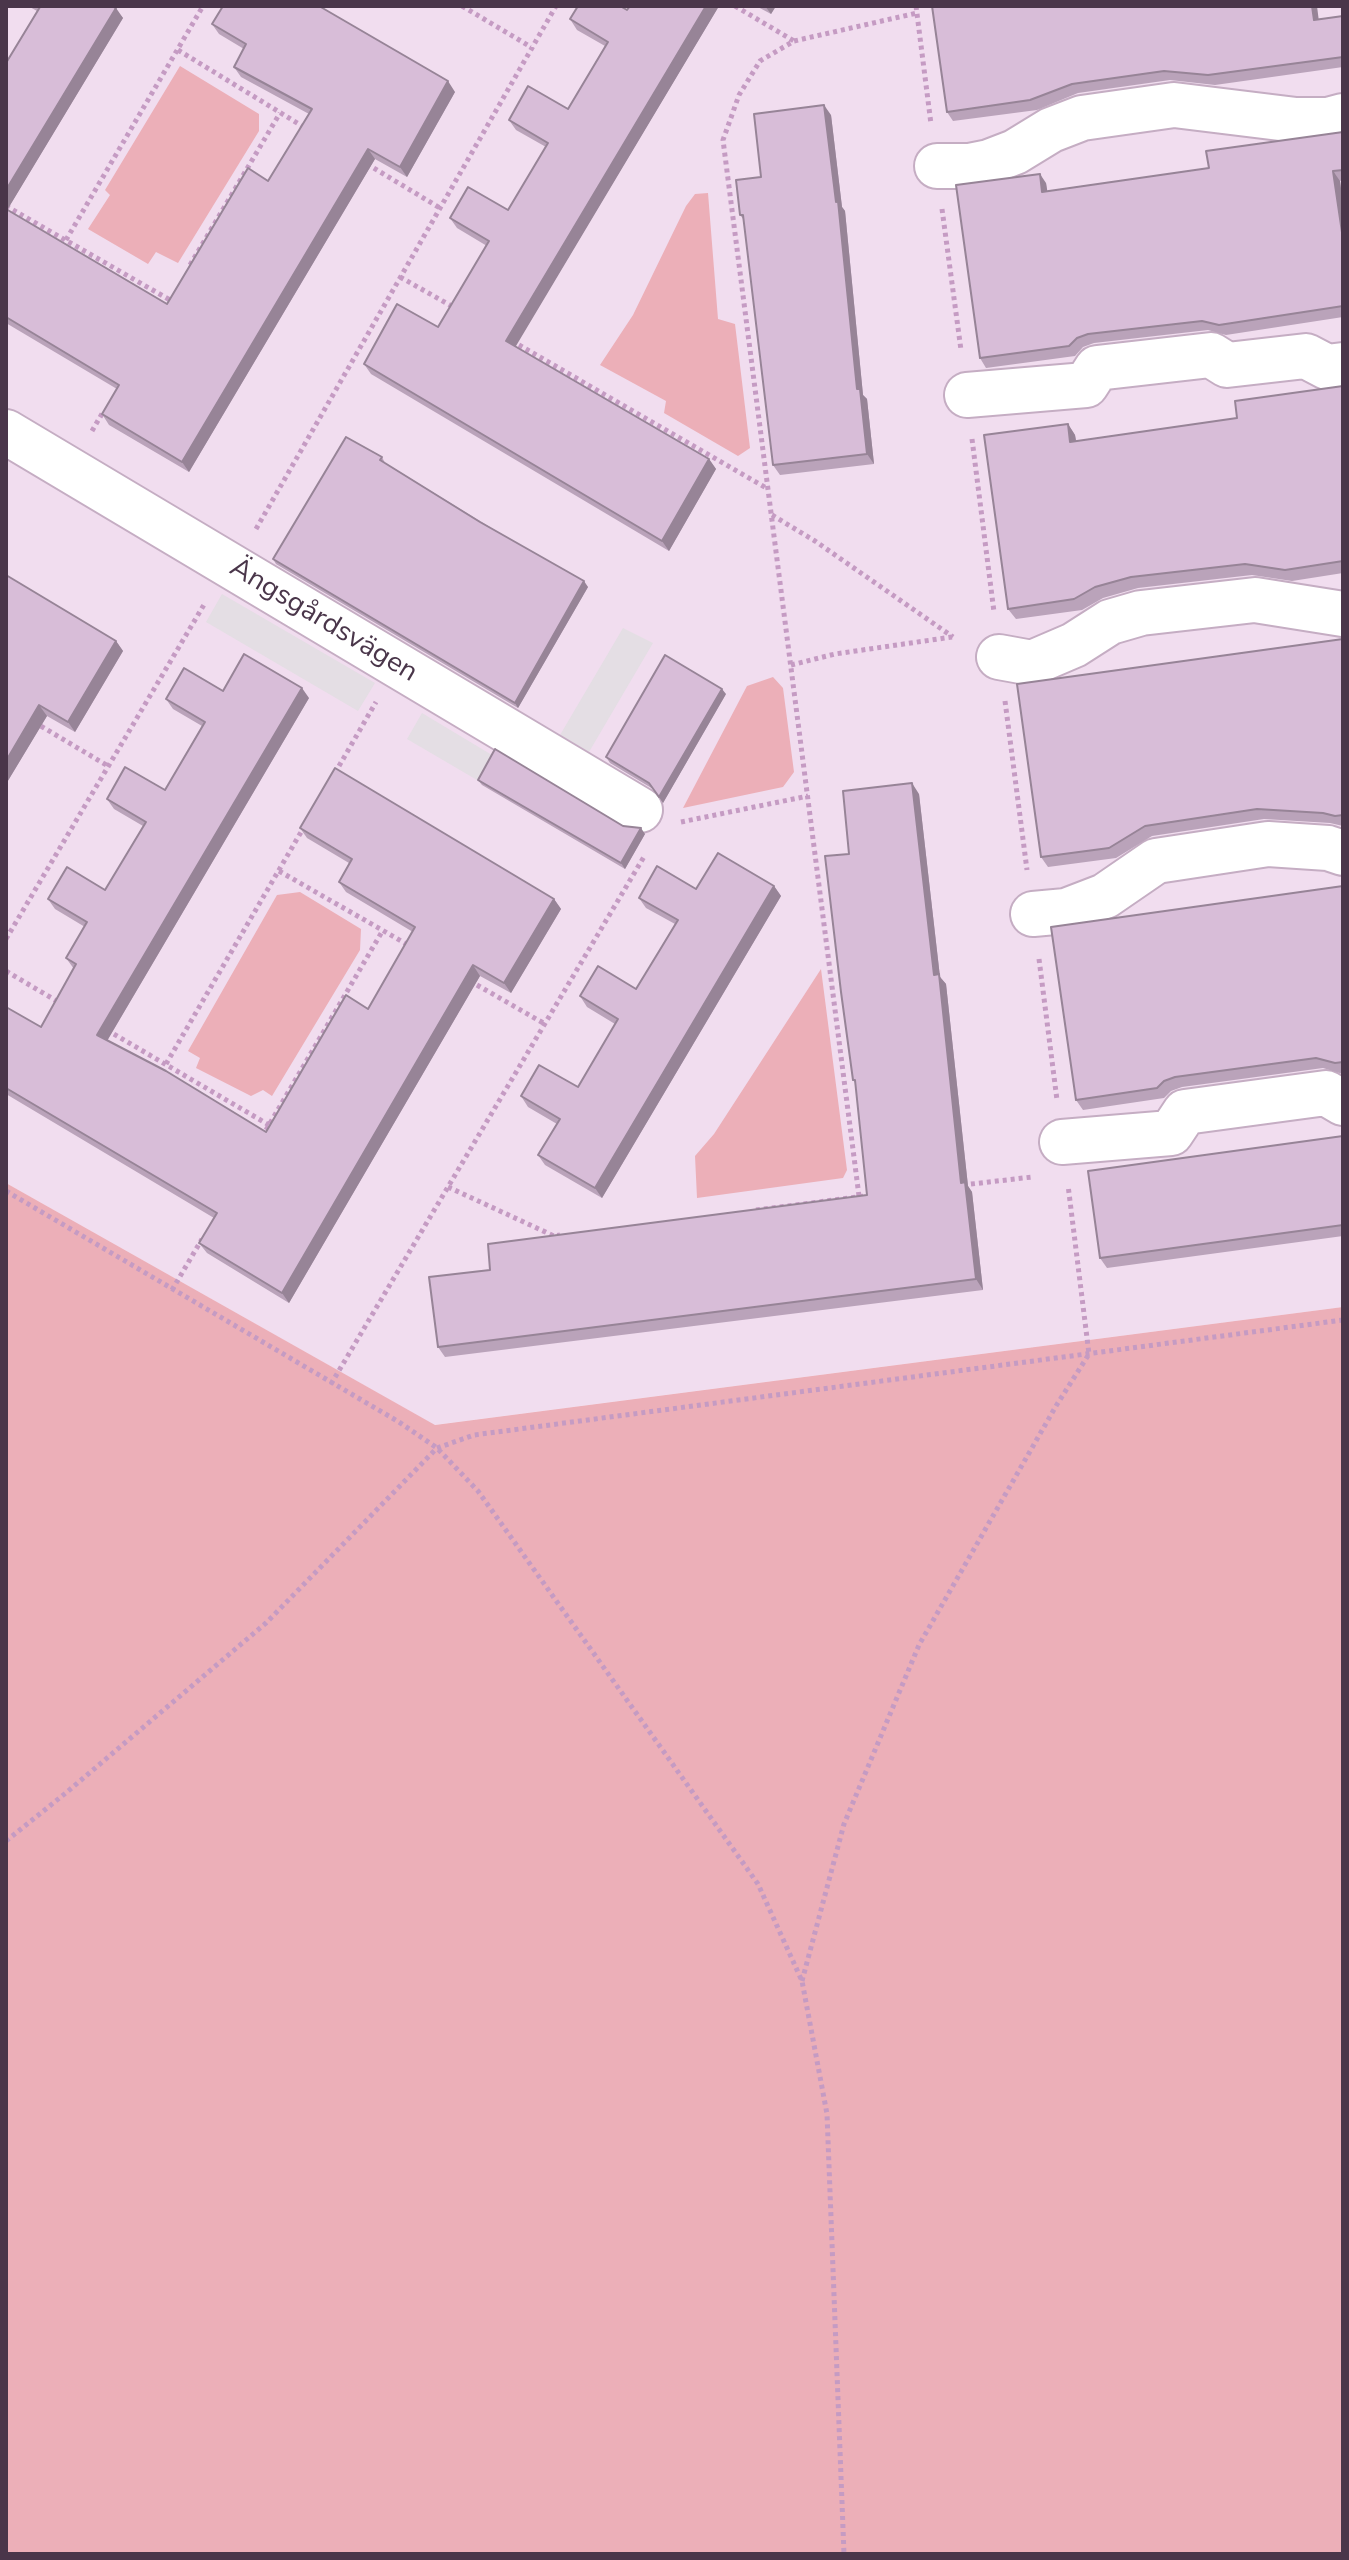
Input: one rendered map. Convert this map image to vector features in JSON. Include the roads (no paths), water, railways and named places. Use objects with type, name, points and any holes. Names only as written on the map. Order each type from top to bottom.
[{"type":"street","points":[[937,166],[969,166],[989,162],[1015,152],[1051,130],[1082,118],[1174,105],[1296,120],[1328,120],[1343,116]]},
{"type":"street","points":[[967,395],[1086,385],[1097,368],[1211,355],[1227,365],[1306,356],[1327,367],[1343,365]]},
{"type":"street","name":"Ängsgårdsvägen","points":[[6,432],[398,665],[655,828]]},
{"type":"street","points":[[999,657],[1032,663],[1074,645],[1110,622],[1141,613],[1255,600],[1343,614]]},
{"type":"street","points":[[1033,914],[1066,911],[1105,896],[1156,861],[1268,844],[1328,848],[1343,853]]},
{"type":"street","points":[[1049,1159],[1171,1133],[1185,1112],[1326,1093],[1343,1103]]}]
